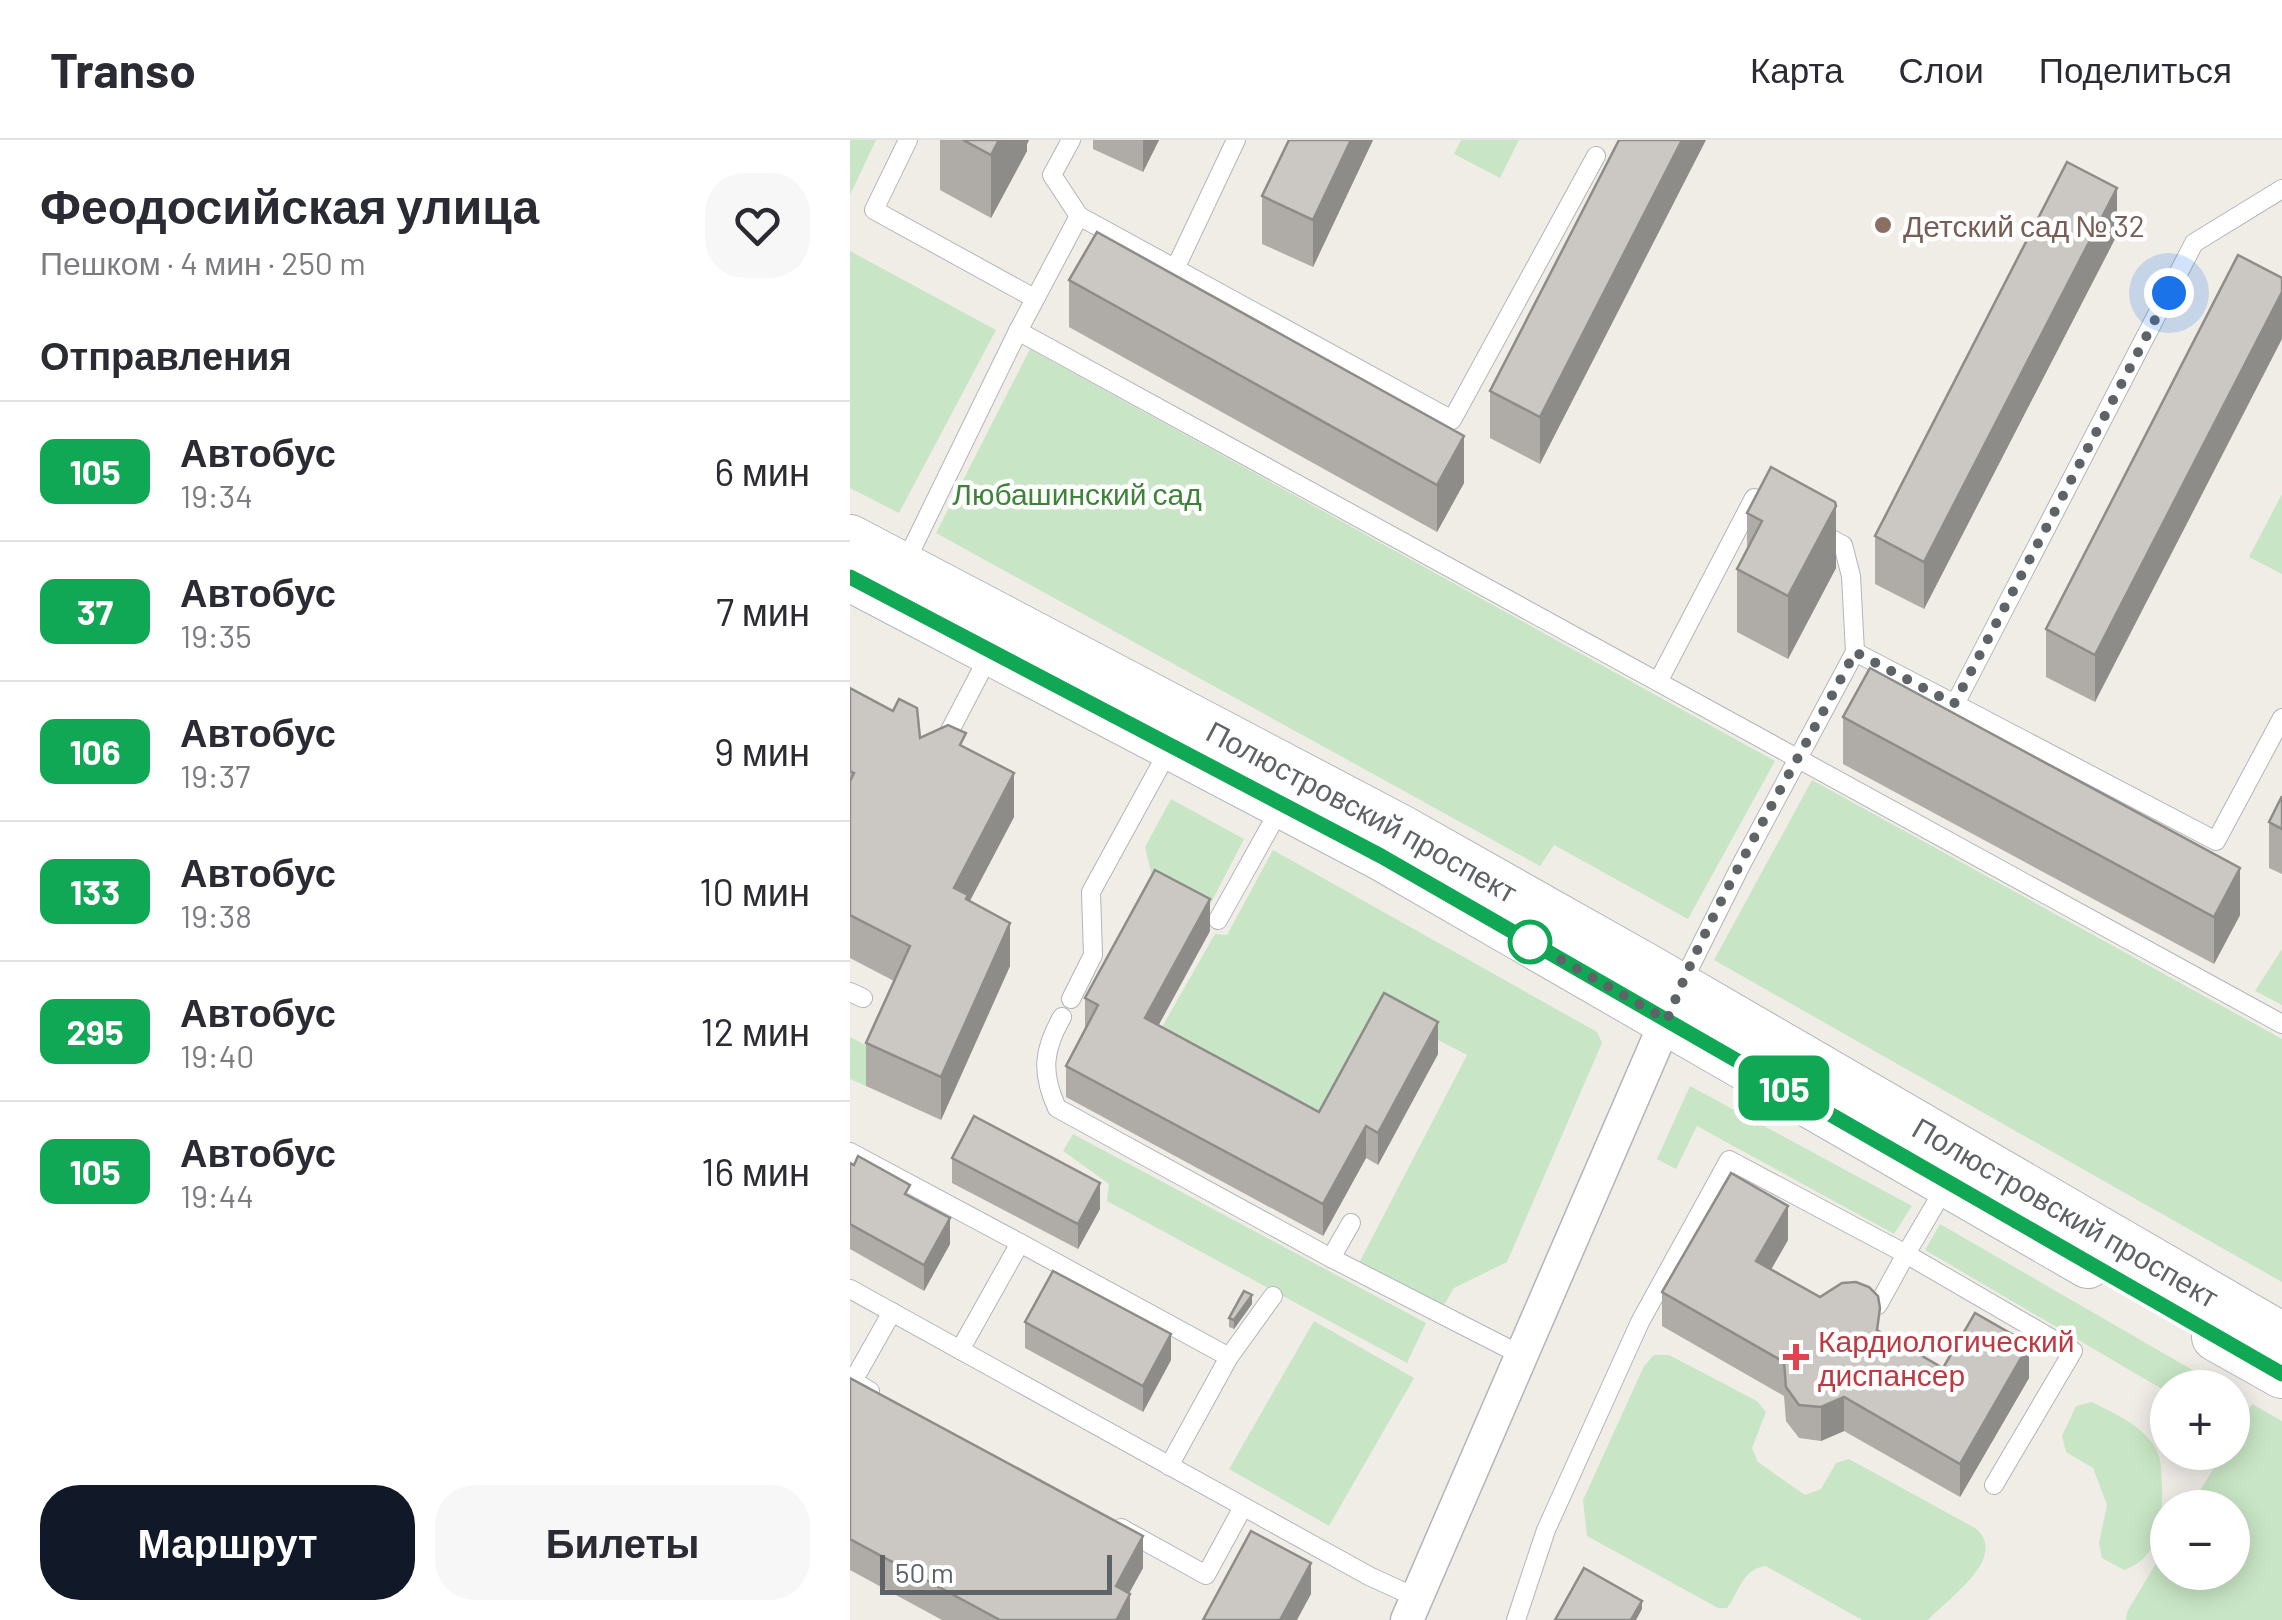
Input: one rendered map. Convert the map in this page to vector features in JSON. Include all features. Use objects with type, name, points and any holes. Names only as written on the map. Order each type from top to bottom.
[{"type":"main road","name":"Полюстровский проспект","points":[[850,540],[880,580],[999,636],[1180,731],[1290,790],[1381,856],[1674,1004],[1955,1168],[2282,1374]]},
{"type":"main road","name":"Полюстровский проспект","points":[[1955,1168],[2282,1337]]},
{"type":"street","points":[[1412,1609],[1674,1004]]},
{"type":"lane","points":[[908,140],[874,210],[1034,298]]},
{"type":"lane","points":[[1070,140],[1052,175],[1079,216],[1452,420],[1596,156]]},
{"type":"lane","points":[[1175,269],[1236,140]]},
{"type":"lane","points":[[1954,704],[2194,243],[2282,189]]},
{"type":"lane","points":[[880,580],[1079,216]]},
{"type":"lane","points":[[1018,331],[2282,1024]]},
{"type":"lane","points":[[1658,682],[1754,498],[1843,545],[1851,576],[1855,652],[1674,1004]]},
{"type":"lane","points":[[944,740],[999,636]]},
{"type":"lane","points":[[1855,652],[2216,841],[2282,718]]},
{"type":"lane","points":[[1071,999],[1094,955],[1091,892],[1180,731]]},
{"type":"lane","points":[[1218,920],[1290,790]]},
{"type":"lane","points":[[1062,1018],[1046,1044],[1048,1087],[1057,1108],[1331,1258],[1522,1356]]},
{"type":"lane","points":[[850,1152],[1229,1357]]},
{"type":"lane","points":[[1516,1620],[1546,1530],[1640,1322],[1729,1160],[1906,1254],[2073,1351],[1994,1485]]},
{"type":"lane","points":[[1878,1305],[1955,1168]]},
{"type":"lane","points":[[1331,1258],[1352,1222]]},
{"type":"lane","points":[[960,1350],[1020,1243]]},
{"type":"lane","points":[[850,1289],[1368,1576],[1412,1609]]},
{"type":"lane","points":[[1169,1466],[1229,1357],[1273,1296]]},
{"type":"lane","points":[[887,1400],[852,1383],[892,1312]]},
{"type":"lane","points":[[1106,1520],[1206,1575],[1244,1507]]},
{"type":"green space","points":[[850,140],[876,140],[850,195]]},
{"type":"green space","points":[[1461,140],[1519,140],[1500,178],[1454,154]]},
{"type":"green space","name":"Любашинский сад","points":[[850,251],[996,330],[899,513],[850,488]]},
{"type":"green space","name":"Любашинский сад","points":[[1030,349],[1775,761],[1688,919],[1554,845],[1540,866],[936,533]]},
{"type":"green space","points":[[2282,494],[2282,574],[2249,557]]},
{"type":"green space","points":[[1812,780],[2282,1039],[2282,1282],[1714,960]]},
{"type":"green space","points":[[1171,799],[1244,839],[1202,920],[1157,897],[1145,847]]},
{"type":"green space","points":[[1273,850],[1597,1032],[1602,1043],[1507,1262],[1454,1288],[1444,1305],[1359,1263],[1467,1055],[1390,1015],[1317,1138],[1150,1048],[1215,934],[1227,935]]},
{"type":"green space","points":[[2282,949],[2282,1005],[2255,991]]},
{"type":"green space","points":[[850,1037],[881,1053],[866,1086],[850,1079]]},
{"type":"green space","points":[[1690,1086],[1912,1206],[1894,1234],[1697,1126],[1676,1169],[1657,1159]]},
{"type":"green space","points":[[1073,1134],[1426,1323],[1407,1363],[1107,1201],[1109,1184],[1063,1151]]},
{"type":"green space","points":[[1940,1224],[2193,1370],[2150,1370],[2150,1382],[1925,1250]]},
{"type":"green space","points":[[1314,1321],[1414,1378],[1329,1526],[1229,1469]]},
{"type":"green space","points":[[1654,1355],[1669,1355],[1757,1401],[1766,1412],[1752,1448],[1758,1462],[1805,1495],[1821,1489],[1836,1463],[1849,1459],[1975,1528],[1984,1539],[1986,1551],[1973,1576],[1928,1620],[1862,1620],[1766,1566],[1747,1576],[1727,1608],[1718,1608],[1587,1536],[1583,1500],[1644,1366]]},
{"type":"green space","points":[[2092,1402],[2142,1432],[2150,1441],[2150,1470],[2161,1470],[2162,1490],[2150,1490],[2150,1550],[2124,1570],[2102,1558],[2099,1543],[2107,1505],[2093,1468],[2066,1452],[2062,1436],[2076,1406]]},
{"type":"green space","points":[[2252,1404],[2282,1421],[2282,1620],[2126,1620],[2150,1573],[2150,1590],[2250,1590],[2250,1490],[2200,1490],[2213,1470],[2250,1470]]},
{"type":"building","points":[[963,140],[999,140],[991,155]]},
{"type":"building","points":[[1289,140],[1351,140],[1313,220],[1262,196]]},
{"type":"building","points":[[1619,140],[1682,140],[1540,417],[1490,391]]},
{"type":"building","points":[[2067,162],[2117,188],[1924,562],[1875,536]]},
{"type":"building","points":[[1097,232],[1464,436],[1437,485],[1069,280]]},
{"type":"building","points":[[2238,255],[2282,278],[2282,292],[2095,655],[2046,629]]},
{"type":"building","points":[[1771,467],[1836,506],[1788,596],[1737,569],[1762,521],[1747,513]]},
{"type":"building","points":[[1870,668],[2240,868],[2214,917],[1843,717]]},
{"type":"building","points":[[850,688],[893,711],[899,699],[917,708],[920,738],[948,725],[966,733],[960,745],[1014,773],[954,888],[1010,923],[941,1077],[866,1043],[910,946],[850,915],[850,781],[854,773],[850,771]]},
{"type":"building","points":[[2282,796],[2282,829],[2269,822]]},
{"type":"building","points":[[1155,870],[1210,899],[1145,1018],[1319,1112],[1384,993],[1438,1022],[1378,1133],[1366,1126],[1323,1204],[1066,1066],[1098,1005],[1085,998]]},
{"type":"building","points":[[974,1116],[1100,1183],[1078,1224],[952,1158]]},
{"type":"building","points":[[858,1156],[910,1185],[905,1194],[950,1218],[924,1265],[850,1224],[850,1163],[854,1165]]},
{"type":"building","name":"Кардиологический диспансер","points":[[1731,1173],[1788,1206],[1756,1261],[1820,1297],[1842,1283],[1856,1282],[1869,1287],[1878,1296],[1877,1330],[1943,1368],[1975,1313],[2029,1344],[1960,1464],[1844,1397],[1821,1407],[1799,1405],[1786,1387],[1784,1362],[1662,1292]]},
{"type":"building","points":[[1053,1271],[1171,1334],[1143,1386],[1025,1322]]},
{"type":"building","points":[[1244,1291],[1252,1295],[1234,1320],[1229,1318]]},
{"type":"building","points":[[850,1378],[1143,1536],[1116,1586],[1130,1594],[1118,1620],[1000,1620],[850,1539]]},
{"type":"building","points":[[1251,1531],[1311,1563],[1280,1620],[1203,1620]]},
{"type":"building","points":[[1584,1568],[1642,1601],[1631,1620],[1555,1620]]},
{"type":"bus line","name":"105","points":[[850,577],[1381,856],[2282,1374]]},
{"type":"place","name":"Детский сад № 32","points":[[1883,225]]},
{"type":"place","name":"Кардиологический диспансер","points":[[1796,1357]]},
{"type":"route","points":[[1530,942],[1667,1020],[1741,865],[1855,652],[1954,704],[2169,293]]}]
